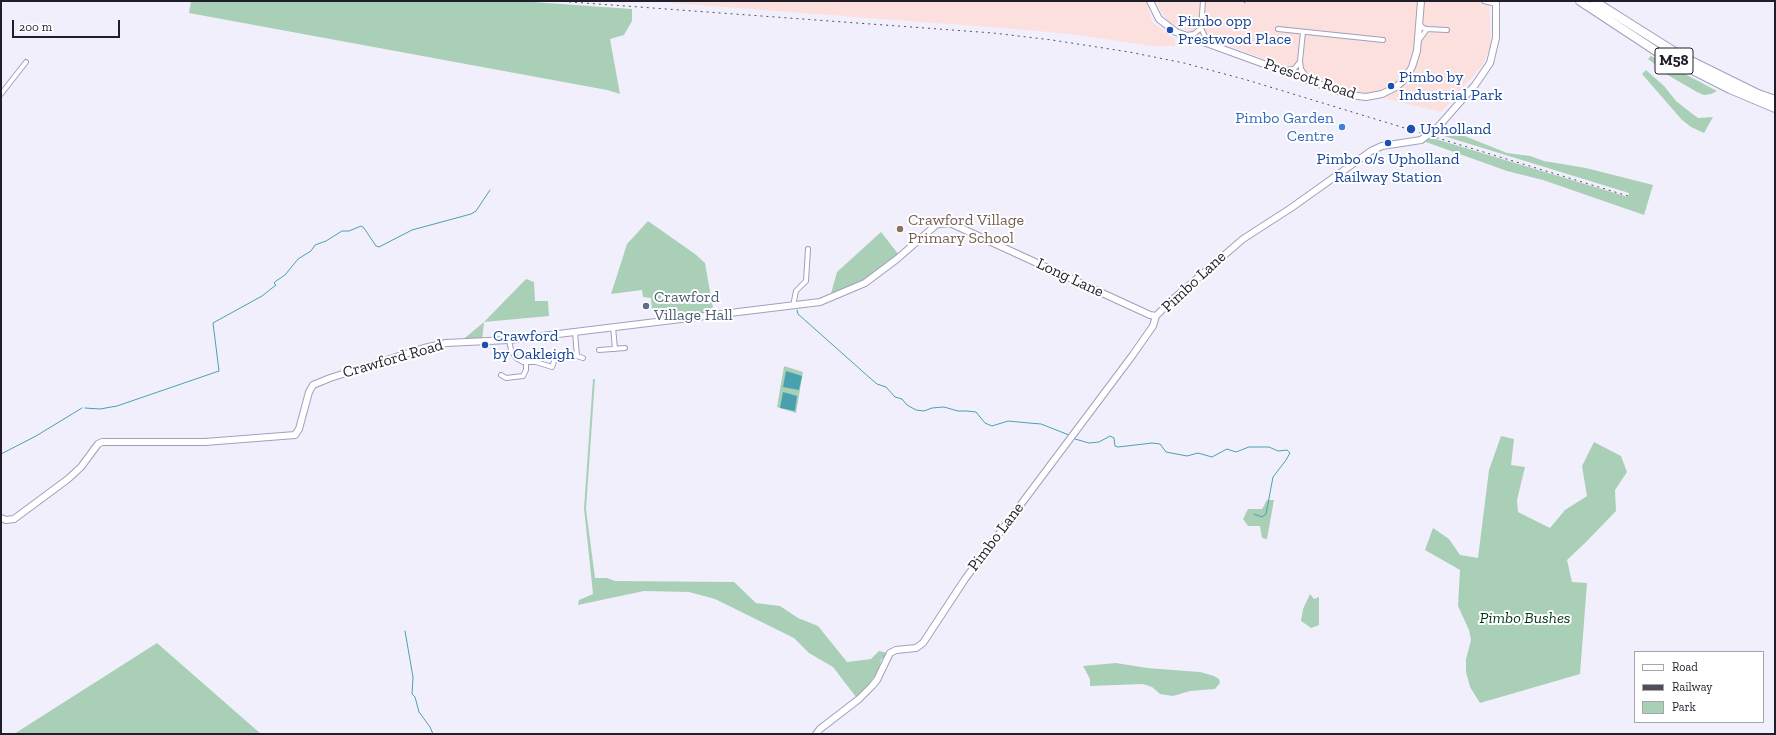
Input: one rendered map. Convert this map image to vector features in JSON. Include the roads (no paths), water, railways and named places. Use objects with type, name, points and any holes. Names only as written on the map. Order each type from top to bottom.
[{"type":"highway","name":"M58","points":[[1580,1],[1659,53],[1730,90],[1775,108]]},
{"type":"highway","name":"M58","points":[[1594,1],[1681,56],[1758,94],[1775,100]]},
{"type":"street","name":"Prescott Road","points":[[1150,1],[1156,14],[1164,23],[1182,34],[1355,96],[1366,97],[1382,94],[1400,84],[1408,75],[1416,58],[1421,1]]},
{"type":"street","points":[[1203,1],[1201,28],[1208,44]]},
{"type":"street","points":[[1484,1],[1496,2]]},
{"type":"street","name":"Pimbo Lane","points":[[816,734],[820,729],[863,695],[877,680],[890,653],[902,649],[916,648],[923,643],[964,580],[1132,356],[1153,326],[1156,316],[1182,290],[1234,245],[1291,208],[1371,151],[1382,146],[1421,140],[1438,127],[1464,99],[1486,70],[1493,55],[1496,38],[1496,2]]},
{"type":"street","points":[[1419,22],[1423,28],[1426,29],[1447,30]]},
{"type":"street","points":[[1182,34],[1194,34],[1201,28]]},
{"type":"street","points":[[1278,29],[1383,40]]},
{"type":"street","points":[[1417,44],[1426,29]]},
{"type":"street","points":[[1303,32],[1300,61],[1302,73],[1312,81]]},
{"type":"street","points":[[1275,68],[1294,70],[1300,61]]},
{"type":"street","points":[[1,94],[26,62]]},
{"type":"street","name":"Long Lane","points":[[939,224],[950,223],[1150,315],[1156,316]]},
{"type":"street","name":"Crawford Road","points":[[1,518],[6,520],[14,518],[68,478],[81,466],[98,444],[109,442],[205,442],[295,435],[299,429],[313,385],[330,378],[424,348],[446,343],[509,340],[825,301],[865,283],[898,259],[939,224]]},
{"type":"street","points":[[793,306],[796,291],[806,281],[808,249]]},
{"type":"street","points":[[613,327],[615,349]]},
{"type":"street","points":[[575,332],[577,356],[583,358]]},
{"type":"street","points":[[509,340],[511,350],[516,358],[526,362],[536,362],[552,367],[556,356]]},
{"type":"street","points":[[598,350],[625,348]]},
{"type":"street","points":[[502,375],[506,378],[523,376],[526,370],[526,362]]},
{"type":"water","points":[[786,371],[802,376],[799,390],[783,387]]},
{"type":"water","points":[[783,392],[797,396],[795,411],[780,408]]},
{"type":"waterway","points":[[85,408],[100,409],[117,406],[219,371],[213,323],[262,296],[276,285],[274,283],[285,275],[298,259],[311,251],[315,245],[326,241],[342,231],[349,231],[361,226],[376,246],[379,247],[412,230],[471,214],[476,211],[490,190]]},
{"type":"waterway","points":[[797,310],[798,314],[877,384],[886,387],[895,397],[902,399],[907,405],[916,410],[924,411],[932,408],[944,407],[958,411],[976,412],[985,423],[992,426],[1008,421],[1041,424],[1069,435]]},
{"type":"waterway","points":[[1,454],[36,436],[82,408]]},
{"type":"waterway","points":[[1075,439],[1089,443],[1099,442],[1110,436],[1114,438],[1115,446],[1118,447],[1152,443],[1160,444],[1166,452],[1187,456],[1198,453],[1212,457],[1227,449],[1236,452],[1249,447],[1269,447],[1278,451],[1287,450],[1290,453],[1273,477],[1266,514],[1262,517],[1254,514]]},
{"type":"waterway","points":[[405,631],[413,677],[412,694],[415,697],[419,712],[430,727],[433,734]]},
{"type":"railway","points":[[557,1],[993,33],[1052,40],[1129,52],[1184,63],[1247,80],[1628,196]]},
{"type":"place","name":"Pimbo opp Prestwood Place","points":[[1170,30]]},
{"type":"place","name":"Pimbo by Industrial Park","points":[[1391,86]]},
{"type":"place","name":"Pimbo Garden Centre","points":[[1342,127]]},
{"type":"place","name":"Upholland","points":[[1411,129]]},
{"type":"place","name":"Pimbo o/s Upholland Railway Station","points":[[1388,143]]},
{"type":"place","name":"Crawford Village Primary School","points":[[900,229]]},
{"type":"place","name":"Crawford Village Hall","points":[[646,306]]},
{"type":"place","name":"Crawford by Oakleigh","points":[[485,345]]},
{"type":"park label","name":"Pimbo Bushes","points":[[1525,618]]}]
